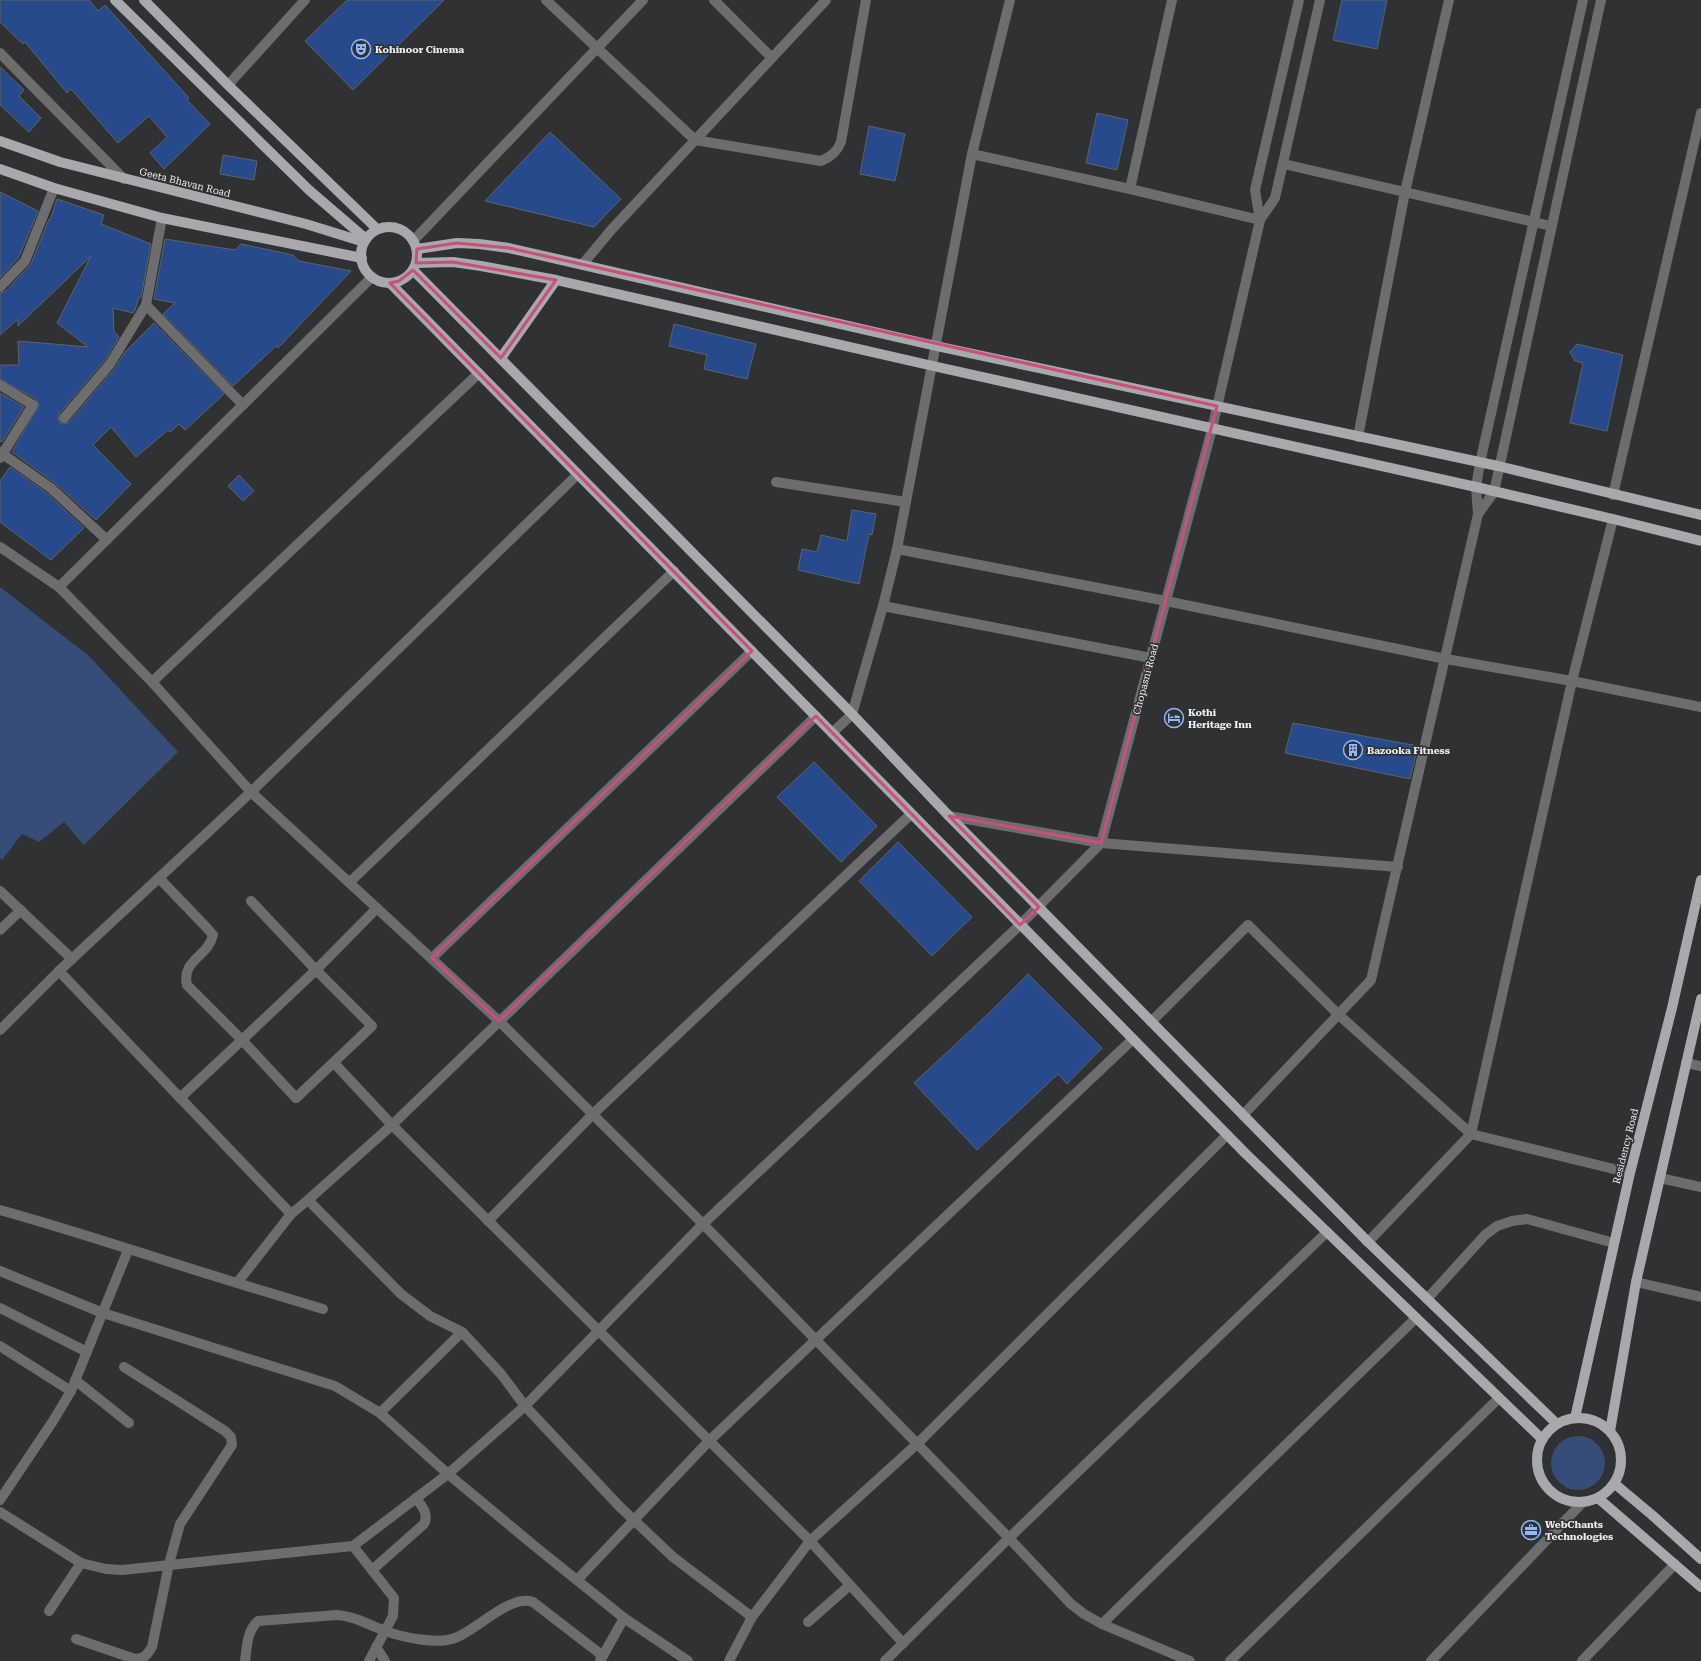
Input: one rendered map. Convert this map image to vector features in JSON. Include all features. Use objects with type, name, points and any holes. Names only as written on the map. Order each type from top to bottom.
[{"type":"main road","points":[[115,0],[309,190],[365,241]]},
{"type":"main road","points":[[144,0],[228,85],[377,229]]},
{"type":"main road","name":"Geeta Bhavan Road","points":[[0,141],[60,162],[306,224],[365,241]]},
{"type":"main road","points":[[0,169],[54,188],[162,218],[362,258]]},
{"type":"main road","points":[[394,227],[408,235],[415,245],[414,267],[407,276],[399,281],[390,283],[381,282],[372,278],[366,271],[362,258],[362,246],[365,241],[377,229],[394,227]]},
{"type":"main road","points":[[415,245],[457,243],[509,248],[936,346],[1498,466],[1701,515]]},
{"type":"main road","points":[[414,267],[453,262],[556,280],[1212,429],[1476,487],[1701,541]]},
{"type":"main road","points":[[414,267],[501,358],[852,714],[949,816],[1368,1242],[1556,1423]]},
{"type":"main road","points":[[501,358],[556,280]]},
{"type":"main road","points":[[390,283],[1227,1134],[1542,1439]]},
{"type":"main road","name":"Residency Road","points":[[1575,1418],[1630,1173],[1672,1008],[1701,880]]},
{"type":"main road","points":[[1610,1431],[1636,1282],[1701,999]]},
{"type":"main road","points":[[1575,1418],[1588,1419],[1600,1423],[1610,1431],[1618,1442],[1622,1456],[1621,1471],[1615,1484],[1605,1495],[1592,1502],[1582,1503],[1563,1500],[1551,1492],[1542,1481],[1537,1467],[1537,1453],[1542,1439],[1556,1423],[1575,1418]]},
{"type":"main road","points":[[1615,1484],[1701,1559]]},
{"type":"main road","points":[[1598,1498],[1701,1588]]},
{"type":"street","points":[[228,85],[305,0]]},
{"type":"street","points":[[546,0],[695,140],[821,161],[830,157],[838,150],[841,142],[866,0]]},
{"type":"street","points":[[415,245],[643,0]]},
{"type":"street","points":[[714,0],[772,58]]},
{"type":"street","points":[[582,265],[612,229],[826,0]]},
{"type":"street","points":[[832,733],[852,714],[883,606],[897,549],[933,366],[972,154],[1010,0]]},
{"type":"street","points":[[1130,189],[1172,0]]},
{"type":"street","points":[[1260,220],[1255,190],[1299,0]]},
{"type":"street","points":[[1260,220],[1275,198],[1284,164],[1320,0]]},
{"type":"street","points":[[1358,437],[1405,192],[1449,0]]},
{"type":"street","points":[[1243,1115],[1371,980],[1446,659],[1478,514],[1476,487],[1480,463],[1583,0]]},
{"type":"street","points":[[1478,514],[1494,492],[1498,466],[1601,0]]},
{"type":"street","points":[[0,53],[124,179]]},
{"type":"street","points":[[1614,495],[1701,113]]},
{"type":"street","points":[[972,154],[1260,220]]},
{"type":"street","points":[[1284,164],[1551,226]]},
{"type":"street","points":[[0,287],[25,261],[54,188]]},
{"type":"street","points":[[64,418],[110,364],[146,306],[162,218]]},
{"type":"street","name":"Chopasni Road","points":[[353,1546],[448,1474],[525,1406],[703,1224],[1039,907],[1100,843],[1212,429],[1260,220]]},
{"type":"street","points":[[59,587],[372,278]]},
{"type":"street","points":[[146,306],[243,405]]},
{"type":"street","points":[[152,682],[479,373]]},
{"type":"street","points":[[0,385],[33,405],[1,454],[52,489],[107,540]]},
{"type":"street","points":[[0,1030],[59,971],[251,792],[578,474]]},
{"type":"street","points":[[776,482],[906,502]]},
{"type":"street","points":[[1368,1242],[1471,1134],[1572,681],[1613,519]]},
{"type":"street","points":[[0,547],[59,587],[152,682],[251,792],[499,1021],[703,1224],[1009,1538],[1071,1604],[1084,1614],[1102,1624],[1184,1660]]},
{"type":"street","points":[[897,549],[1166,601],[1446,659],[1572,681],[1701,707]]},
{"type":"street","points":[[350,882],[674,571]]},
{"type":"street","points":[[883,606],[1151,658]]},
{"type":"street","points":[[432,958],[752,651]]},
{"type":"street","points":[[237,1283],[291,1214],[392,1125],[816,716]]},
{"type":"street","points":[[488,1221],[592,1115],[911,814]]},
{"type":"street","points":[[949,816],[1100,843],[1398,867]]},
{"type":"street","points":[[159,878],[213,935],[211,944],[187,968],[185,976],[188,985],[296,1098],[372,1026],[251,902]]},
{"type":"street","points":[[0,891],[72,959]]},
{"type":"street","points":[[180,1098],[316,970],[377,908]]},
{"type":"street","points":[[0,930],[21,910]]},
{"type":"street","points":[[1151,1022],[1248,925],[1339,1014],[1471,1134],[1630,1173]]},
{"type":"street","points":[[59,971],[291,1214]]},
{"type":"street","points":[[576,1580],[632,1519],[709,1441],[1133,1039]]},
{"type":"street","points":[[334,1063],[392,1125],[810,1541],[903,1644]]},
{"type":"street","points":[[1686,1063],[1701,1066]]},
{"type":"street","points":[[729,1661],[752,1617],[810,1541],[917,1444],[1227,1134]]},
{"type":"street","points":[[1660,1178],[1701,1187]]},
{"type":"street","points":[[308,1200],[401,1294],[430,1316],[462,1332],[501,1374],[525,1406],[632,1519],[673,1557],[752,1617]]},
{"type":"street","points":[[0,1210],[66,1228],[128,1250],[323,1309]]},
{"type":"street","points":[[1427,1299],[1485,1235],[1497,1226],[1512,1221],[1526,1219],[1614,1243]]},
{"type":"street","points":[[885,1661],[1009,1538],[1327,1232]]},
{"type":"street","points":[[0,1500],[53,1421],[70,1391],[103,1314],[128,1250]]},
{"type":"street","points":[[0,1272],[103,1314],[335,1386],[380,1413],[448,1474],[576,1580],[624,1618],[688,1661]]},
{"type":"street","points":[[1636,1282],[1701,1297]]},
{"type":"street","points":[[0,1308],[87,1352]]},
{"type":"street","points":[[1102,1624],[1416,1318]]},
{"type":"street","points":[[380,1413],[462,1332]]},
{"type":"street","points":[[0,1346],[70,1391]]},
{"type":"street","points":[[76,1639],[135,1658],[142,1658],[147,1655],[152,1647],[169,1564],[180,1524],[229,1452],[232,1445],[231,1437],[225,1431],[124,1367]]},
{"type":"street","points":[[75,1380],[130,1423]]},
{"type":"street","points":[[1230,1661],[1499,1398]]},
{"type":"street","points":[[372,1570],[424,1524],[427,1518],[426,1512],[416,1498]]},
{"type":"street","points":[[1431,1661],[1582,1503]]},
{"type":"street","points":[[0,1512],[81,1563],[106,1569],[122,1570],[353,1546],[394,1598],[393,1616],[369,1661]]},
{"type":"street","points":[[49,1611],[81,1563]]},
{"type":"street","points":[[1582,1661],[1675,1564]]},
{"type":"street","points":[[808,1622],[850,1585]]},
{"type":"street","points":[[245,1661],[252,1626],[258,1621],[336,1615],[358,1619],[384,1631],[428,1641],[442,1641],[455,1638],[513,1604],[526,1600],[533,1602],[602,1658],[624,1618]]},
{"type":"street","points":[[376,1647],[385,1661]]},
{"type":"highlighted area","points":[[457,243],[509,248],[1217,406],[1101,843],[949,816],[1039,907],[1020,925],[816,716],[499,1021],[432,958],[752,651],[390,283],[399,281],[413,270],[501,358],[556,280],[453,262],[416,263],[417,249]]},
{"type":"shaded area","points":[[0,587],[89,656],[178,752],[84,845],[64,822],[39,842],[22,834],[2,860],[0,858]]},
{"type":"shaded area","points":[[1578,1436],[1588,1438],[1597,1444],[1603,1453],[1605,1463],[1603,1473],[1597,1482],[1588,1488],[1578,1490],[1568,1488],[1559,1482],[1553,1473],[1551,1463],[1553,1453],[1559,1444],[1568,1438]]},
{"type":"building","points":[[0,0],[89,0],[98,11],[105,5],[189,98],[187,100],[210,124],[164,169],[150,153],[167,137],[149,116],[118,143],[71,89],[67,93],[25,42],[23,44],[0,22]]},
{"type":"building","points":[[347,0],[444,0],[353,90],[305,41]]},
{"type":"building","points":[[1342,0],[1387,0],[1377,49],[1333,40]]},
{"type":"building","points":[[0,67],[24,90],[19,96],[41,118],[29,132],[0,105]]},
{"type":"building","points":[[1097,113],[1128,120],[1117,170],[1086,163]]},
{"type":"building","points":[[869,126],[905,134],[895,181],[860,174]]},
{"type":"building","points":[[550,132],[621,199],[594,227],[485,201]]},
{"type":"building","points":[[223,155],[257,161],[254,180],[220,174]]},
{"type":"building","points":[[0,192],[38,211],[19,257],[0,278]]},
{"type":"building","points":[[57,199],[104,215],[101,224],[151,244],[141,297],[139,297],[135,310],[133,313],[113,308],[114,331],[119,337],[105,360],[59,414],[58,417],[60,423],[63,424],[69,422],[115,368],[125,352],[154,323],[224,394],[185,430],[179,424],[170,432],[168,430],[136,457],[111,427],[93,445],[131,484],[96,520],[56,484],[12,452],[39,405],[36,399],[0,379],[0,365],[19,365],[18,341],[88,347],[57,323],[91,256],[18,326],[18,319],[0,335],[0,293],[5,292],[31,264],[49,219],[50,220]]},
{"type":"building","points":[[165,239],[235,250],[241,244],[293,255],[299,261],[351,271],[278,348],[276,346],[233,386],[163,314],[175,303],[154,299]]},
{"type":"building","points":[[674,324],[756,344],[747,379],[704,369],[707,355],[669,346]]},
{"type":"building","points":[[1577,344],[1623,355],[1607,431],[1570,423],[1583,363],[1575,361],[1570,352]]},
{"type":"building","points":[[0,393],[24,407],[2,442],[0,441]]},
{"type":"building","points":[[10,467],[48,494],[84,528],[51,560],[0,522],[0,481]]},
{"type":"building","points":[[239,475],[254,491],[243,501],[228,486]]},
{"type":"building","points":[[852,510],[876,514],[872,535],[869,534],[859,584],[798,570],[802,549],[817,552],[821,535],[847,541]]},
{"type":"building","name":"Bazooka Fitness","points":[[1293,723],[1418,746],[1410,779],[1285,753]]},
{"type":"building","points":[[814,762],[877,826],[841,862],[777,797]]},
{"type":"building","points":[[898,842],[972,917],[932,956],[859,881]]},
{"type":"building","points":[[1028,974],[1102,1048],[1067,1084],[1058,1074],[977,1150],[914,1083],[989,1013]]},
{"type":"place","name":"Kohinoor Cinema","points":[[361,49]]},
{"type":"place","name":"Kothi Heritage Inn","points":[[1174,718]]},
{"type":"place","name":"Bazooka Fitness","points":[[1353,750]]},
{"type":"place","name":"WebChants Technologies","points":[[1531,1530]]}]
